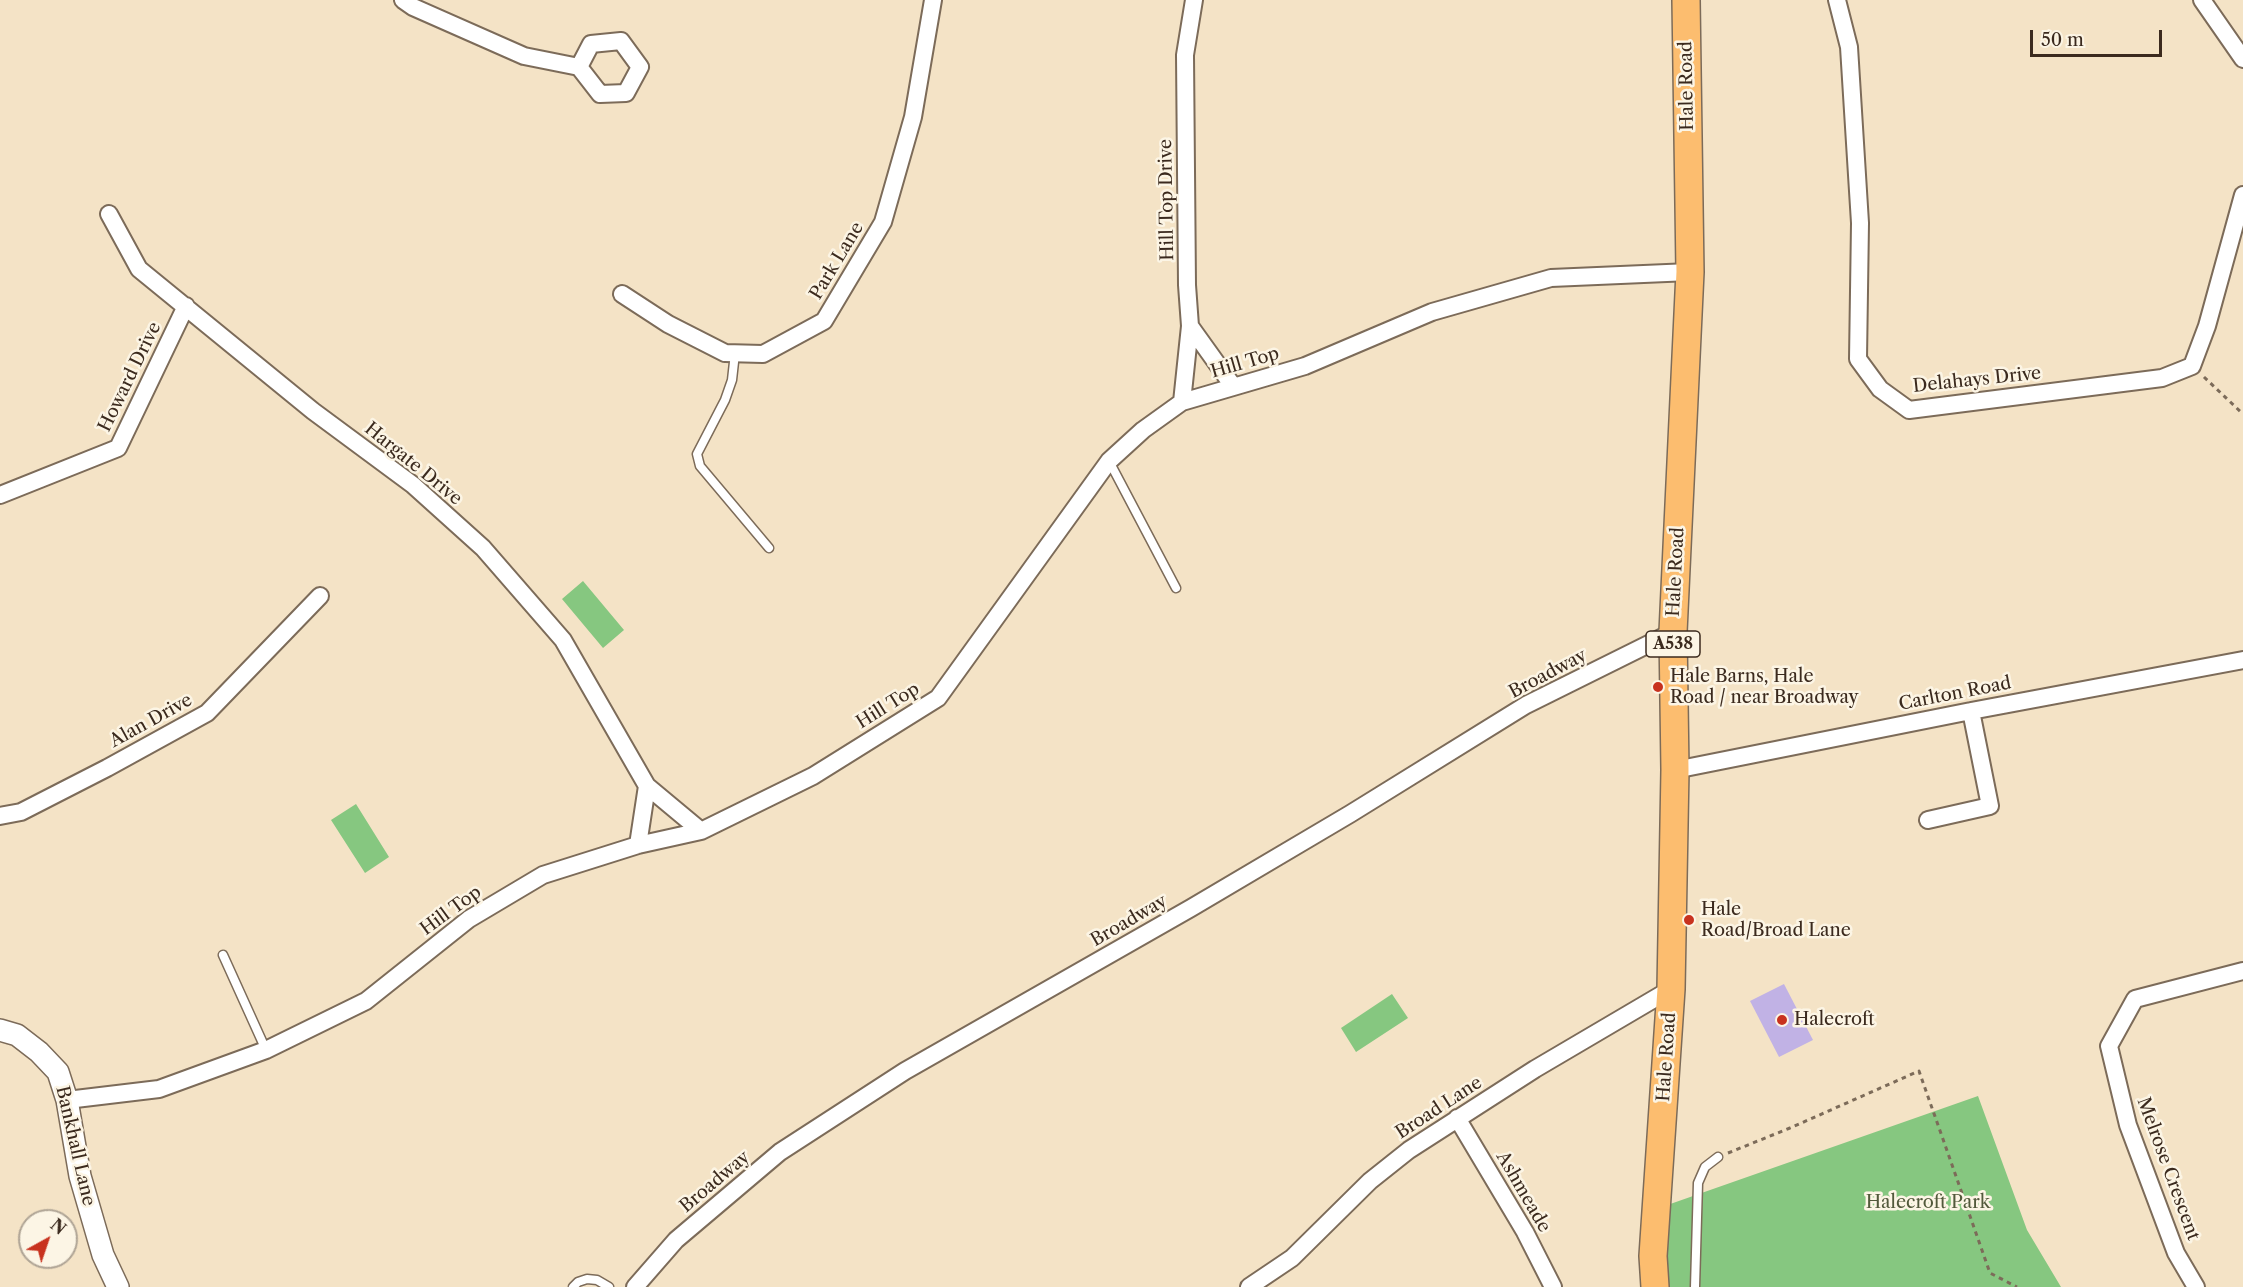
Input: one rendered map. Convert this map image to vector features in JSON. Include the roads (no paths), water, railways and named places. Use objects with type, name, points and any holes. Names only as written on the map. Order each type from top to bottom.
[{"type":"main road","name":"Hale Road","points":[[1655,1287],[1653,1256],[1671,989],[1675,770],[1673,632],[1690,272],[1686,0]]},
{"type":"street","points":[[404,0],[413,7],[524,56],[579,67]]},
{"type":"street","name":"Park Lane","points":[[621,294],[668,324],[725,353],[763,354],[824,321],[883,222],[913,117],[933,0]]},
{"type":"street","name":"Hill Top Drive","points":[[1182,402],[1190,326],[1187,285],[1185,55],[1194,0]]},
{"type":"street","name":"Delahays Drive","points":[[1837,0],[1849,47],[1859,211],[1858,358],[1880,388],[1909,410],[2162,378],[2192,366],[2208,326],[2243,195]]},
{"type":"street","points":[[2202,0],[2243,59]]},
{"type":"street","name":"Hargate Drive","points":[[109,214],[139,269],[313,411],[413,485],[483,548],[563,640],[647,786],[701,831]]},
{"type":"street","name":"Hill Top","points":[[67,1100],[159,1089],[267,1050],[366,1001],[469,919],[543,875],[639,845],[701,831],[813,776],[938,698],[1109,461],[1143,430],[1182,402],[1305,366],[1432,312],[1551,278],[1690,272]]},
{"type":"street","name":"Howard Drive","points":[[0,495],[118,448],[186,306]]},
{"type":"street","points":[[1190,326],[1233,386]]},
{"type":"street","name":"Alan Drive","points":[[0,816],[21,812],[107,768],[207,712],[320,596]]},
{"type":"street","name":"Broadway","points":[[635,1287],[676,1240],[780,1152],[905,1071],[1260,867],[1526,705],[1673,632]]},
{"type":"street","name":"Carlton Road","points":[[1675,770],[2243,660]]},
{"type":"street","points":[[1928,820],[1990,806],[1971,711]]},
{"type":"street","points":[[639,845],[647,786]]},
{"type":"street","name":"Melrose Crescent","points":[[2196,1287],[2176,1253],[2128,1125],[2109,1046],[2136,999],[2243,971]]},
{"type":"street","name":"Broad Lane","points":[[1249,1287],[1292,1258],[1370,1181],[1409,1150],[1535,1069],[1671,989]]},
{"type":"street","name":"Bankhall Lane","points":[[0,1030],[17,1035],[39,1052],[58,1072],[67,1100],[80,1176],[103,1256],[118,1287]]},
{"type":"street","name":"Ashmeade","points":[[1457,1118],[1525,1232],[1553,1287]]},
{"type":"lane","points":[[735,353],[732,380],[725,400],[697,454],[700,466],[769,548]]},
{"type":"lane","points":[[1109,461],[1176,588]]},
{"type":"lane","points":[[223,955],[267,1050]]},
{"type":"lane","points":[[1695,1287],[1698,1183],[1705,1167],[1718,1156]]},
{"type":"lane","points":[[573,1287],[578,1282],[587,1279],[597,1280],[609,1287]]},
{"type":"place","name":"Hale Barns, Hale Road / near Broadway","points":[[1658,687]]},
{"type":"place","name":"Hale Road/Broad Lane","points":[[1689,920]]},
{"type":"place","name":"Halecroft","points":[[1782,1020]]},
{"type":"park label","name":"Halecroft Park","points":[[1928,1203]]}]
